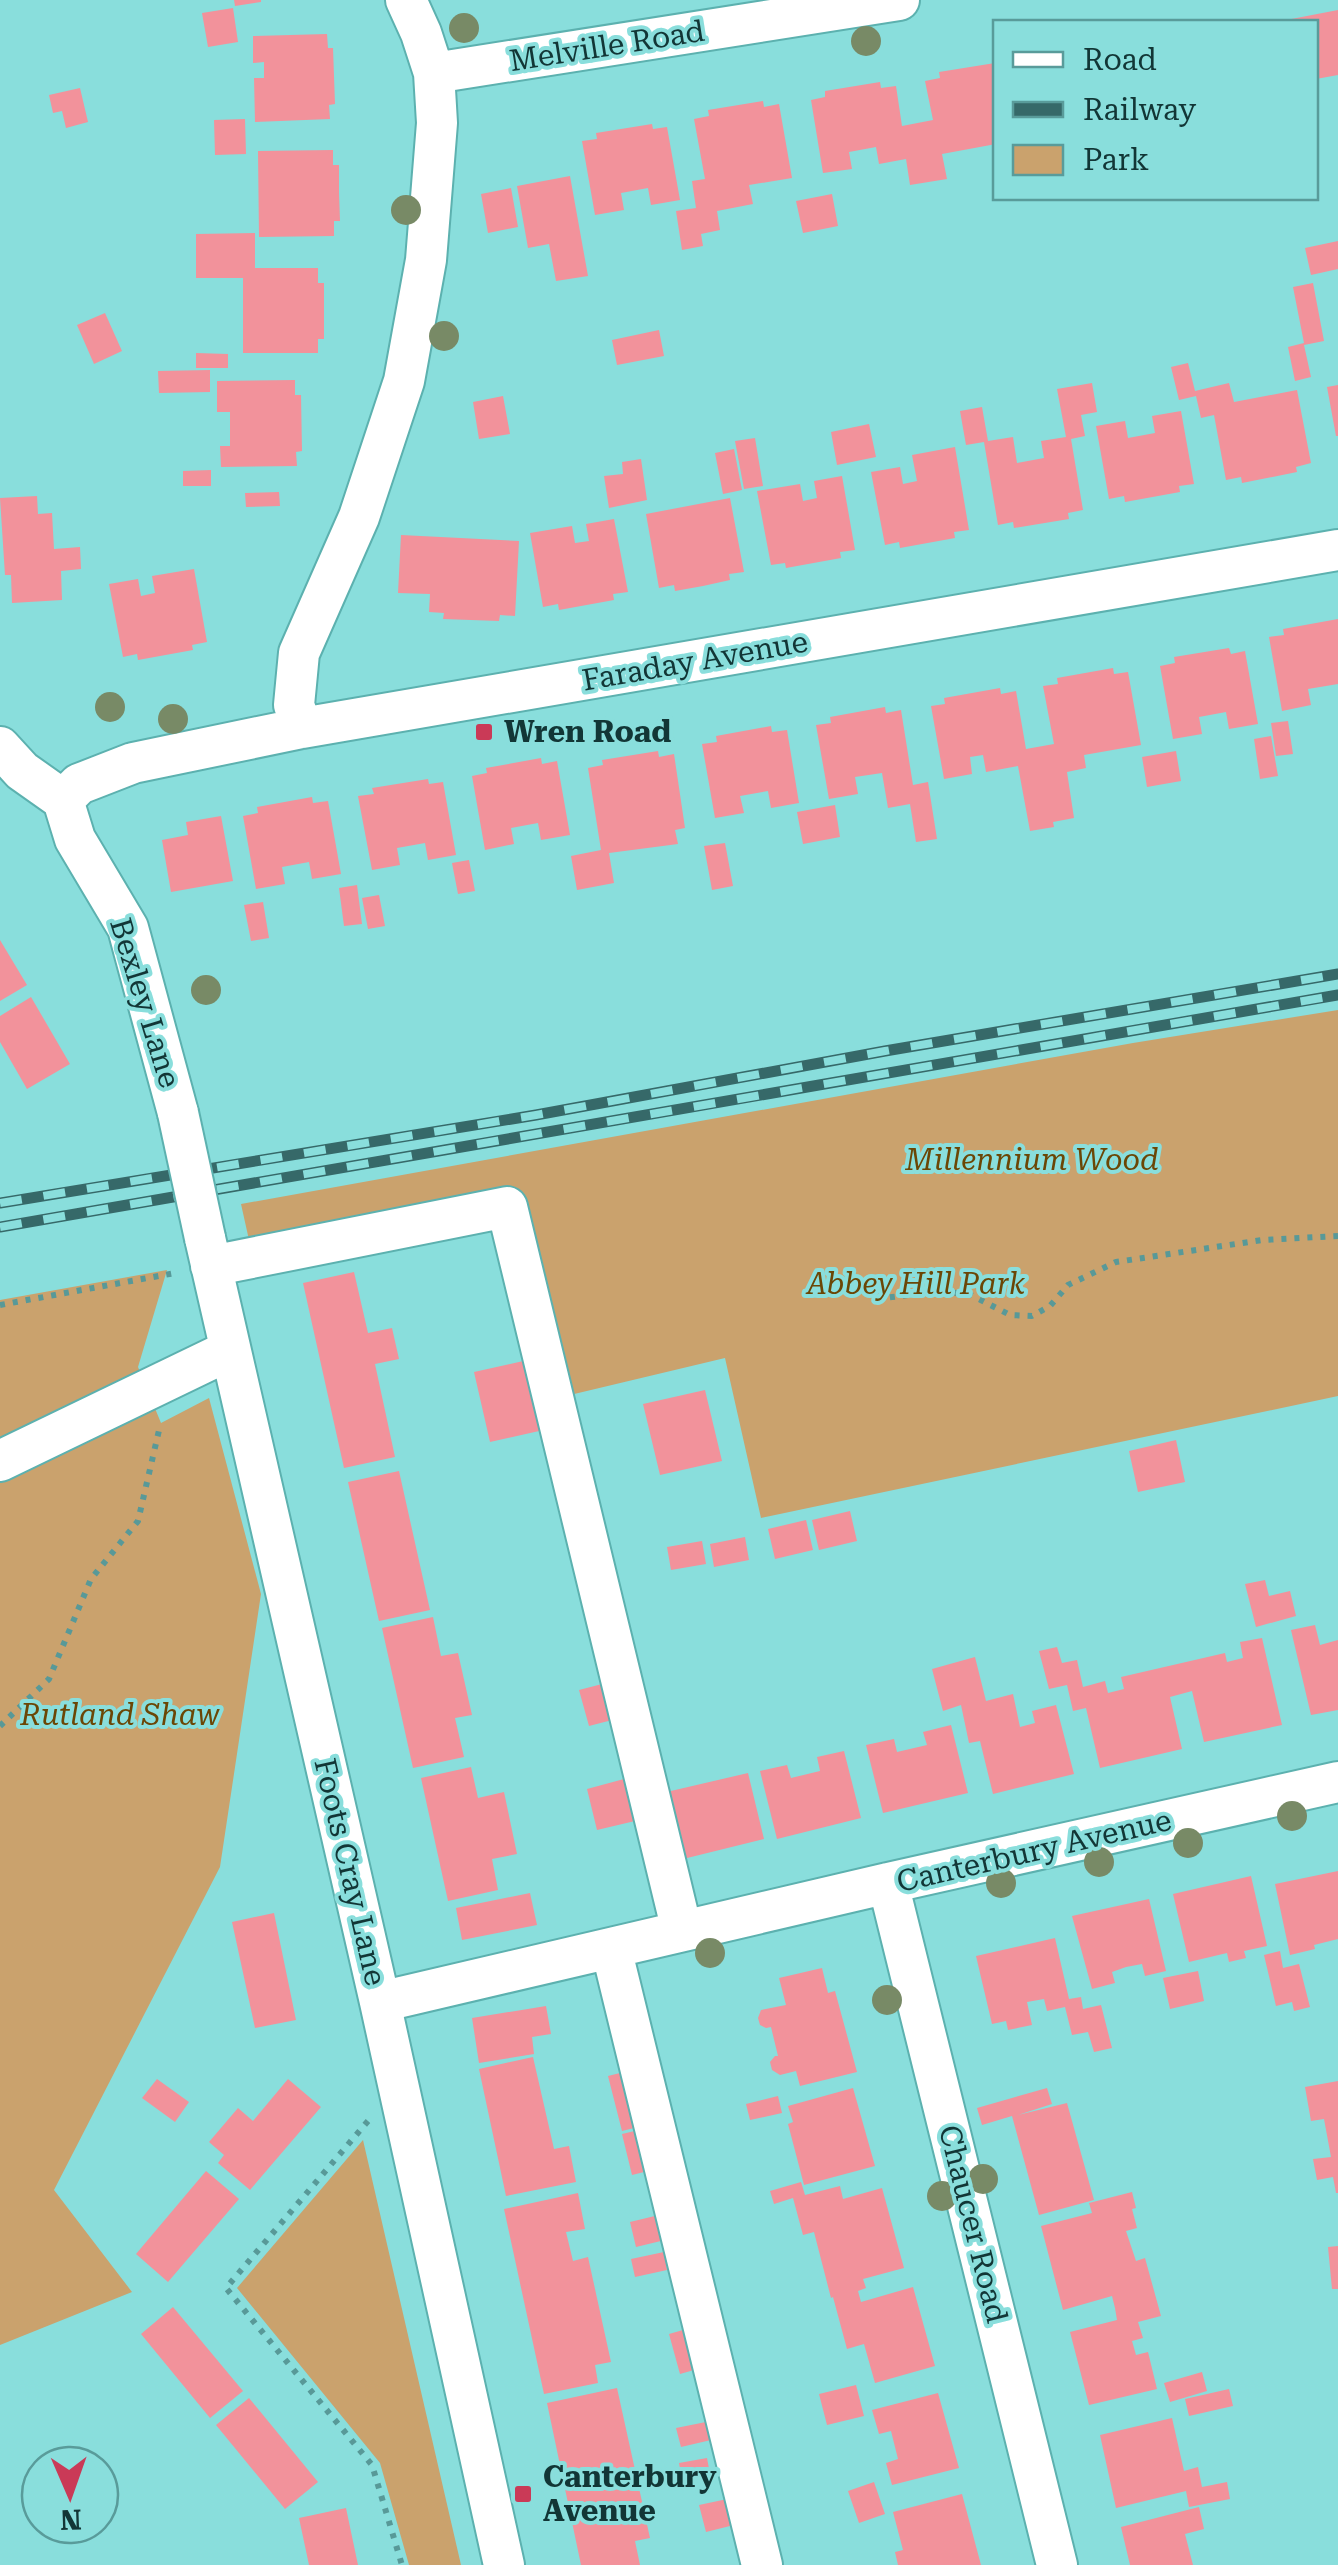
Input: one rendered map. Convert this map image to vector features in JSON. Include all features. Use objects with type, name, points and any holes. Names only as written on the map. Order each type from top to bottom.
[{"type":"street","points":[[302,728],[294,705],[299,653],[359,517],[404,381],[426,260],[437,123],[434,74],[406,0]]},
{"type":"street","name":"Melville Road","points":[[434,74],[900,0]]},
{"type":"street","name":"Faraday Avenue","points":[[63,800],[79,784],[132,763],[302,728],[1338,550]]},
{"type":"street","points":[[0,746],[22,771],[63,800]]},
{"type":"street","name":"Bexley Lane","points":[[63,800],[75,839],[128,928],[193,1180]]},
{"type":"street","name":"Foots Cray Lane","points":[[193,1180],[504,2565]]},
{"type":"street","points":[[208,1252],[507,1206],[682,1931]]},
{"type":"street","points":[[0,1460],[230,1350]]},
{"type":"street","name":"Canterbury Avenue","points":[[380,2002],[1338,1782]]},
{"type":"street","name":"Chaucer Road","points":[[888,1884],[1057,2565]]},
{"type":"street","points":[[611,1948],[762,2565]]},
{"type":"path","points":[[877,1299],[916,1294],[972,1295],[1010,1315],[1032,1316],[1050,1306],[1068,1285],[1116,1262],[1262,1240],[1338,1236]]},
{"type":"path","points":[[0,1305],[208,1252]]},
{"type":"path","points":[[0,1726],[50,1679],[91,1579],[138,1520],[168,1380]]},
{"type":"path","points":[[398,2086],[226,2288],[372,2466],[402,2565]]},
{"type":"green space","name":"Abbey Hill Park","points":[[1338,1010],[1338,1396],[761,1518],[725,1358],[570,1395],[518,1196],[251,1249],[241,1204],[1133,1043]]},
{"type":"green space","name":"Rutland Shaw","points":[[167,1270],[138,1367],[161,1423],[209,1398],[261,1594],[220,1867],[54,2190],[132,2292],[0,2345],[0,1300]]},
{"type":"green space","points":[[363,2140],[461,2565],[409,2565],[380,2463],[237,2288]]},
{"type":"building","points":[[234,0],[261,0],[261,2],[235,6]]},
{"type":"building","points":[[233,8],[238,42],[208,47],[202,13]]},
{"type":"building","points":[[1338,10],[1338,75],[1318,79],[1318,20],[1286,20]]},
{"type":"building","points":[[327,34],[328,48],[333,48],[335,104],[329,105],[330,119],[255,122],[254,78],[264,78],[264,62],[253,63],[253,36]]},
{"type":"building","points":[[993,63],[993,145],[942,154],[947,179],[910,185],[906,159],[879,164],[876,147],[849,152],[852,169],[823,173],[811,100],[825,97],[825,91],[880,82],[881,88],[896,86],[902,126],[933,120],[925,81],[940,78],[939,72]]},
{"type":"building","points":[[80,88],[88,122],[66,128],[62,111],[53,113],[49,95]]},
{"type":"building","points":[[763,101],[764,107],[779,104],[792,178],[749,185],[753,204],[717,211],[720,230],[701,234],[703,246],[682,250],[676,211],[696,208],[692,181],[705,179],[694,119],[709,116],[708,110]]},
{"type":"building","points":[[245,119],[246,154],[215,155],[214,120]]},
{"type":"building","points":[[652,124],[653,129],[667,127],[680,200],[651,205],[648,188],[621,193],[624,210],[595,215],[582,141],[597,139],[596,133]]},
{"type":"building","points":[[333,150],[333,165],[339,165],[340,221],[334,221],[334,236],[259,237],[258,151]]},
{"type":"building","points":[[570,176],[588,276],[556,281],[549,244],[528,248],[517,186]]},
{"type":"building","points":[[511,188],[518,227],[488,233],[481,194]]},
{"type":"building","points":[[832,194],[838,226],[803,233],[796,201]]},
{"type":"building","points":[[255,233],[255,268],[318,268],[318,283],[324,283],[324,339],[318,339],[318,353],[243,353],[243,278],[196,278],[196,234]]},
{"type":"building","points":[[1338,241],[1338,269],[1311,275],[1305,248]]},
{"type":"building","points":[[1313,283],[1324,341],[1304,345],[1311,377],[1295,381],[1288,347],[1304,343],[1293,287]]},
{"type":"building","points":[[105,313],[122,351],[94,364],[77,325]]},
{"type":"building","points":[[659,330],[664,356],[617,365],[612,340]]},
{"type":"building","points":[[196,353],[228,354],[228,368],[196,368]]},
{"type":"building","points":[[1188,363],[1195,391],[1229,383],[1234,402],[1297,390],[1311,463],[1296,467],[1297,472],[1242,483],[1241,477],[1226,480],[1214,415],[1201,418],[1196,396],[1179,400],[1171,367]]},
{"type":"building","points":[[210,370],[210,392],[159,393],[158,371]]},
{"type":"building","points":[[295,380],[295,395],[301,395],[302,451],[296,452],[297,466],[221,467],[220,446],[230,446],[230,412],[217,412],[217,381]]},
{"type":"building","points":[[1092,383],[1097,412],[1081,415],[1085,436],[1071,439],[1083,510],[1068,513],[1069,519],[1014,528],[1013,522],[998,525],[984,442],[966,445],[960,411],[982,407],[988,441],[1013,437],[1017,463],[1044,458],[1041,441],[1066,437],[1057,389]]},
{"type":"building","points":[[1338,385],[1338,436],[1336,436],[1327,387]]},
{"type":"building","points":[[503,396],[510,434],[479,439],[473,402]]},
{"type":"building","points":[[1181,411],[1194,484],[1179,486],[1180,492],[1125,502],[1124,496],[1109,499],[1096,426],[1125,421],[1128,438],[1155,433],[1152,416]]},
{"type":"building","points":[[869,424],[876,457],[837,465],[831,432]]},
{"type":"building","points":[[755,438],[763,486],[744,489],[735,441]]},
{"type":"building","points":[[955,447],[969,530],[954,532],[955,538],[900,548],[899,542],[885,545],[871,472],[900,467],[903,484],[917,481],[912,455]]},
{"type":"building","points":[[734,449],[742,490],[723,494],[715,453]]},
{"type":"building","points":[[641,459],[647,500],[609,508],[604,476],[623,474],[622,462]]},
{"type":"building","points":[[211,470],[211,486],[183,486],[183,471]]},
{"type":"building","points":[[842,476],[855,550],[840,552],[841,558],[786,568],[785,563],[771,565],[757,491],[800,484],[803,501],[817,498],[814,481]]},
{"type":"building","points":[[279,492],[280,506],[246,507],[245,493]]},
{"type":"building","points":[[37,496],[38,514],[52,513],[54,549],[80,547],[81,569],[61,571],[62,600],[12,603],[11,575],[5,575],[0,498]]},
{"type":"building","points":[[730,498],[744,572],[729,574],[730,580],[703,586],[675,591],[674,585],[659,588],[646,514]]},
{"type":"building","points":[[614,519],[628,592],[613,594],[614,600],[559,610],[558,604],[543,607],[530,533],[572,526],[575,543],[589,541],[586,524]]},
{"type":"building","points":[[401,535],[519,541],[515,616],[500,615],[499,621],[443,619],[444,613],[429,612],[430,594],[398,593]]},
{"type":"building","points":[[194,569],[207,642],[192,645],[193,650],[138,660],[137,654],[123,657],[109,584],[138,579],[141,596],[155,593],[152,576]]},
{"type":"building","points":[[1338,619],[1338,684],[1308,689],[1311,705],[1282,711],[1269,637],[1284,635],[1283,629]]},
{"type":"building","points":[[1229,648],[1231,654],[1245,651],[1258,724],[1229,729],[1226,712],[1199,717],[1202,734],[1173,739],[1160,666],[1175,663],[1174,657]]},
{"type":"building","points":[[1113,668],[1114,674],[1128,672],[1141,745],[1084,755],[1086,768],[1067,772],[1074,818],[1030,831],[1018,766],[986,772],[983,755],[970,757],[972,774],[944,779],[931,706],[945,704],[944,698],[1000,688],[1001,694],[1016,691],[1026,749],[1054,744],[1043,686],[1058,684],[1057,678]]},
{"type":"building","points":[[885,707],[886,713],[901,710],[913,785],[928,782],[937,839],[916,842],[910,804],[888,808],[882,773],[855,777],[858,794],[829,799],[816,725],[831,723],[830,717]]},
{"type":"building","points":[[1288,721],[1293,754],[1276,756],[1271,723]]},
{"type":"building","points":[[771,726],[772,732],[787,730],[799,803],[771,808],[768,791],[740,796],[744,813],[715,818],[702,744],[717,742],[716,736]]},
{"type":"building","points":[[1271,736],[1278,776],[1260,779],[1254,739]]},
{"type":"building","points":[[658,751],[659,757],[674,754],[685,828],[675,830],[678,844],[609,853],[614,883],[577,890],[571,856],[601,850],[588,768],[603,765],[602,760]]},
{"type":"building","points":[[1176,751],[1181,781],[1147,787],[1142,757]]},
{"type":"building","points":[[541,758],[542,764],[557,761],[570,835],[541,840],[538,823],[511,828],[514,844],[485,850],[472,776],[487,773],[486,768]]},
{"type":"building","points":[[428,779],[429,784],[443,782],[456,855],[428,860],[425,843],[397,848],[400,865],[372,870],[358,796],[374,794],[372,788]]},
{"type":"building","points":[[312,797],[313,803],[328,801],[341,874],[312,879],[309,862],[282,867],[285,884],[256,889],[243,816],[258,813],[257,807]]},
{"type":"building","points":[[835,805],[840,837],[803,844],[797,812]]},
{"type":"building","points":[[221,816],[233,881],[171,892],[162,840],[188,835],[186,822]]},
{"type":"building","points":[[725,843],[733,886],[712,890],[704,846]]},
{"type":"building","points":[[469,860],[475,891],[458,894],[452,863]]},
{"type":"building","points":[[357,885],[362,924],[344,926],[339,888]]},
{"type":"building","points":[[379,895],[385,926],[368,929],[362,898]]},
{"type":"building","points":[[263,902],[269,938],[251,941],[244,905]]},
{"type":"building","points":[[0,940],[27,985],[0,1001]]},
{"type":"building","points":[[31,997],[70,1064],[27,1089],[0,1042],[0,1016]]},
{"type":"building","points":[[354,1272],[368,1333],[392,1328],[399,1359],[375,1364],[395,1457],[344,1468],[303,1283]]},
{"type":"building","points":[[532,1359],[548,1429],[490,1442],[474,1372]]},
{"type":"building","points":[[705,1390],[722,1461],[660,1475],[643,1404]]},
{"type":"building","points":[[1176,1440],[1185,1482],[1138,1492],[1129,1451]]},
{"type":"building","points":[[399,1471],[430,1610],[379,1621],[348,1482]]},
{"type":"building","points":[[850,1511],[857,1541],[819,1550],[812,1520]]},
{"type":"building","points":[[806,1520],[813,1550],[775,1559],[768,1529]]},
{"type":"building","points":[[745,1537],[749,1560],[714,1567],[710,1544]]},
{"type":"building","points":[[702,1541],[706,1564],[671,1570],[667,1547]]},
{"type":"building","points":[[1265,1580],[1269,1596],[1290,1591],[1296,1616],[1256,1627],[1245,1584]]},
{"type":"building","points":[[433,1617],[441,1656],[458,1653],[472,1715],[455,1718],[464,1757],[413,1768],[382,1628]]},
{"type":"building","points":[[1315,1625],[1320,1645],[1338,1640],[1338,1710],[1311,1715],[1291,1630]]},
{"type":"building","points":[[1262,1638],[1282,1725],[1204,1742],[1192,1691],[1170,1697],[1182,1749],[1100,1768],[1086,1708],[1073,1711],[1067,1685],[1049,1689],[1039,1651],[1057,1647],[1062,1663],[1077,1660],[1083,1687],[1105,1681],[1108,1693],[1124,1689],[1121,1677],[1225,1653],[1227,1662],[1243,1658],[1240,1642]]},
{"type":"building","points":[[975,1657],[986,1701],[1013,1694],[1020,1727],[1035,1723],[1032,1711],[1056,1705],[1074,1774],[993,1794],[980,1741],[969,1743],[961,1705],[943,1711],[932,1669]]},
{"type":"building","points":[[606,1683],[616,1719],[589,1726],[579,1690]]},
{"type":"building","points":[[951,1725],[968,1793],[883,1813],[866,1745],[894,1739],[897,1752],[927,1745],[923,1732]]},
{"type":"building","points":[[844,1751],[861,1818],[777,1839],[760,1771],[787,1765],[791,1778],[820,1771],[817,1757]]},
{"type":"building","points":[[471,1767],[478,1798],[504,1792],[517,1854],[492,1859],[498,1890],[448,1901],[421,1778]]},
{"type":"building","points":[[748,1773],[764,1839],[675,1861],[658,1794]]},
{"type":"building","points":[[624,1779],[635,1821],[597,1830],[587,1789]]},
{"type":"building","points":[[1338,1871],[1338,1939],[1290,1955],[1275,1884]]},
{"type":"building","points":[[1251,1876],[1267,1946],[1244,1951],[1246,1958],[1229,1962],[1227,1953],[1189,1962],[1173,1894]]},
{"type":"building","points":[[530,1893],[537,1925],[462,1940],[456,1908]]},
{"type":"building","points":[[1149,1899],[1166,1971],[1145,1976],[1142,1964],[1126,1967],[1112,1972],[1115,1983],[1092,1989],[1072,1916]]},
{"type":"building","points":[[274,1913],[296,2020],[255,2028],[232,1922]]},
{"type":"building","points":[[1055,1938],[1069,1999],[1081,1997],[1083,2009],[1101,2005],[1112,2048],[1094,2052],[1088,2032],[1072,2035],[1065,2007],[1047,2011],[1044,1999],[1027,2002],[1032,2025],[1008,2030],[1006,2021],[992,2024],[976,1956]]},
{"type":"building","points":[[1280,1951],[1283,1968],[1299,1964],[1310,2007],[1294,2011],[1292,2002],[1276,2006],[1264,1955]]},
{"type":"building","points":[[822,1968],[828,1993],[835,1991],[857,2072],[800,2086],[796,2071],[780,2075],[772,2070],[770,2062],[778,2056],[771,2027],[760,2025],[758,2018],[761,2010],[786,2005],[779,1978]]},
{"type":"building","points":[[1198,1971],[1204,2001],[1170,2009],[1163,1978]]},
{"type":"building","points":[[546,2006],[551,2034],[532,2037],[534,2054],[479,2063],[472,2018]]},
{"type":"building","points":[[533,2057],[554,2149],[569,2146],[576,2182],[506,2196],[479,2069]]},
{"type":"building","points":[[628,2071],[642,2126],[622,2131],[608,2076]]},
{"type":"building","points":[[157,2079],[189,2102],[175,2122],[142,2098]]},
{"type":"building","points":[[288,2079],[321,2107],[250,2190],[218,2163],[224,2155],[209,2142],[238,2108],[253,2121]]},
{"type":"building","points":[[1338,2081],[1336,2193],[1333,2177],[1317,2180],[1313,2159],[1331,2157],[1324,2119],[1311,2121],[1305,2087]]},
{"type":"building","points":[[853,2088],[875,2166],[804,2185],[788,2124],[793,2122],[788,2106]]},
{"type":"building","points":[[1047,2088],[1052,2104],[1018,2115],[1067,2103],[1094,2200],[1039,2215],[1012,2116],[982,2125],[977,2108]]},
{"type":"building","points":[[778,2096],[782,2113],[750,2120],[746,2104]]},
{"type":"building","points":[[643,2129],[652,2170],[632,2175],[622,2134]]},
{"type":"building","points":[[206,2171],[239,2199],[168,2282],[136,2254]]},
{"type":"building","points":[[801,2182],[805,2195],[840,2186],[843,2199],[882,2188],[904,2268],[863,2279],[866,2288],[858,2291],[861,2302],[913,2287],[935,2366],[875,2383],[864,2344],[847,2349],[814,2232],[803,2235],[793,2198],[774,2204],[770,2191]]},
{"type":"building","points":[[1132,2192],[1137,2228],[1126,2231],[1136,2261],[1145,2258],[1161,2316],[1138,2322],[1143,2338],[1132,2341],[1136,2355],[1148,2352],[1157,2389],[1089,2405],[1070,2332],[1117,2320],[1112,2296],[1063,2310],[1041,2226],[1092,2213],[1089,2203]]},
{"type":"building","points":[[578,2193],[585,2229],[566,2232],[573,2261],[588,2257],[611,2362],[595,2365],[598,2383],[544,2394],[504,2209]]},
{"type":"building","points":[[659,2215],[665,2240],[636,2247],[630,2222]]},
{"type":"building","points":[[1338,2246],[1338,2289],[1332,2289],[1328,2247]]},
{"type":"building","points":[[664,2252],[667,2270],[635,2277],[631,2259]]},
{"type":"building","points":[[173,2307],[243,2391],[210,2418],[141,2334]]},
{"type":"building","points":[[690,2328],[701,2368],[680,2374],[669,2334]]},
{"type":"building","points":[[1202,2372],[1207,2391],[1170,2402],[1164,2383]]},
{"type":"building","points":[[856,2385],[864,2416],[827,2425],[819,2394]]},
{"type":"building","points":[[617,2388],[650,2538],[635,2541],[640,2565],[581,2565],[547,2403]]},
{"type":"building","points":[[1229,2389],[1233,2406],[1189,2416],[1185,2399]]},
{"type":"building","points":[[938,2393],[959,2468],[892,2485],[886,2463],[898,2459],[891,2431],[879,2434],[872,2410]]},
{"type":"building","points":[[249,2398],[318,2482],[285,2509],[216,2425]]},
{"type":"building","points":[[1172,2418],[1184,2471],[1198,2467],[1202,2487],[1227,2482],[1230,2499],[1189,2507],[1186,2491],[1116,2508],[1100,2435]]},
{"type":"building","points":[[706,2422],[711,2440],[681,2447],[676,2428]]},
{"type":"building","points":[[707,2458],[710,2474],[682,2480],[679,2463]]},
{"type":"building","points":[[874,2482],[885,2514],[859,2523],[848,2491]]},
{"type":"building","points":[[962,2494],[981,2565],[898,2565],[895,2552],[903,2550],[893,2512]]},
{"type":"building","points":[[732,2498],[738,2524],[706,2532],[699,2505]]},
{"type":"building","points":[[1199,2507],[1204,2529],[1185,2534],[1193,2565],[1130,2565],[1121,2527]]},
{"type":"building","points":[[346,2508],[358,2565],[309,2565],[299,2518]]},
{"type":"railway","points":[[0,1203],[536,1115],[1338,974]]},
{"type":"railway","points":[[0,1227],[1338,995]]},
{"type":"place","name":"Wren Road","points":[[484,732]]},
{"type":"place","name":"Canterbury Avenue","points":[[523,2494]]},
{"type":"park label","name":"Millennium Wood","points":[[1032,1160]]}]
